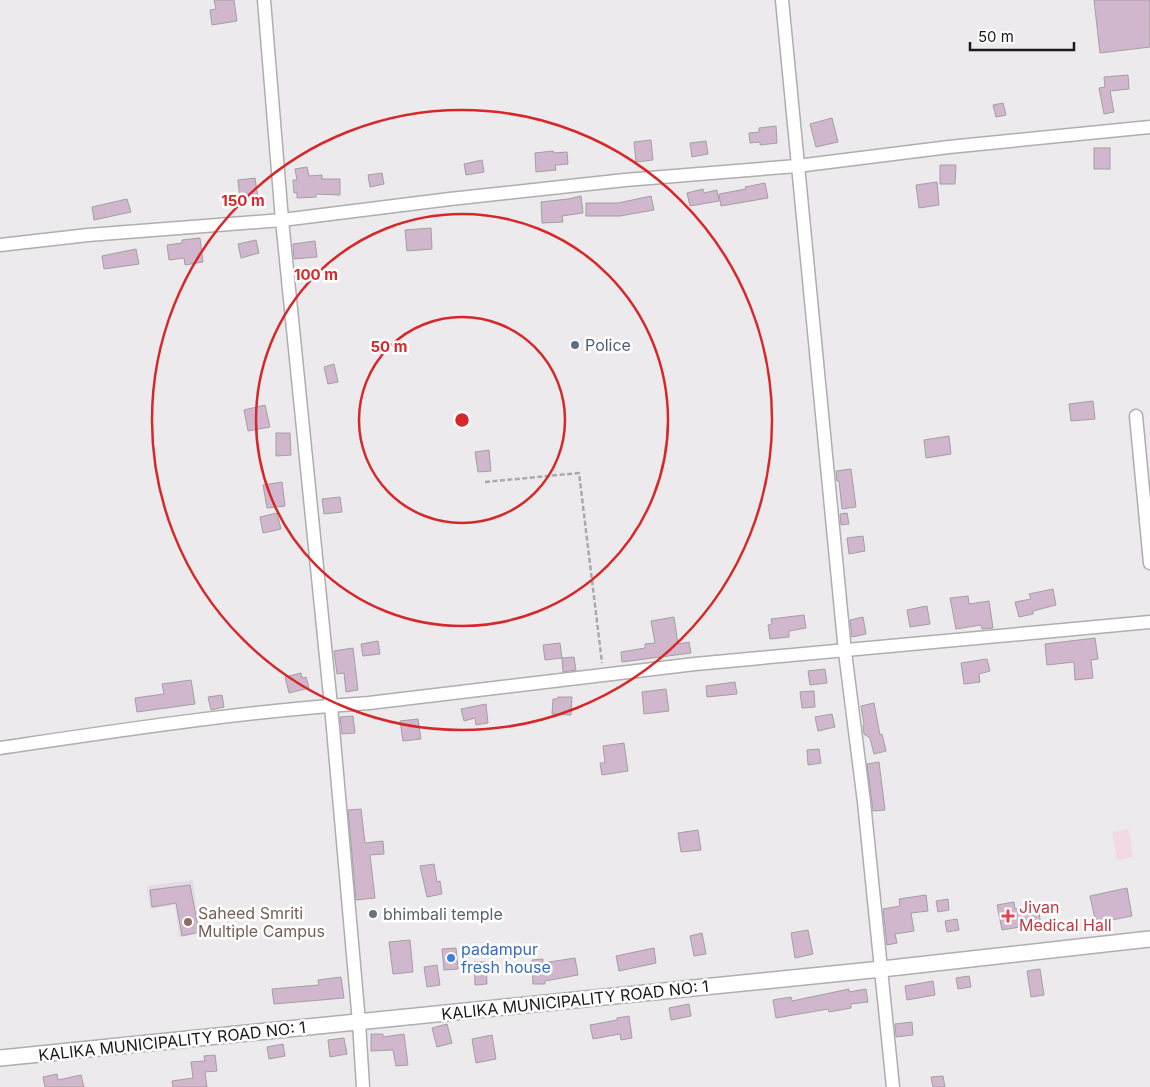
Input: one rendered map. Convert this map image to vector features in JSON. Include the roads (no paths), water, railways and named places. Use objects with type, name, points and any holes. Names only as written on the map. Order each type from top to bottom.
[{"type":"street","points":[[264,0],[282,220],[331,706],[363,1087]]},
{"type":"street","points":[[782,0],[845,652],[864,802],[893,1087]]},
{"type":"street","points":[[0,245],[88,235],[282,220],[586,184],[797,166],[949,147],[1150,127]]},
{"type":"street","points":[[1136,416],[1150,563]]},
{"type":"street","points":[[0,748],[171,723],[369,703],[695,664],[845,652],[1150,622]]},
{"type":"street","name":"KALIKA MUNICIPALITY ROAD NO: 1","points":[[0,1058],[882,969],[1150,939]]},
{"type":"place","name":"Police","points":[[575,345]]},
{"type":"place","name":"bhimbali temple","points":[[373,914]]},
{"type":"place","name":"Jivan Medical Hall","points":[[1008,916]]},
{"type":"place","name":"Saheed Smriti Multiple Campus","points":[[188,922]]},
{"type":"place","name":"padampur fresh house","points":[[451,958]]}]
